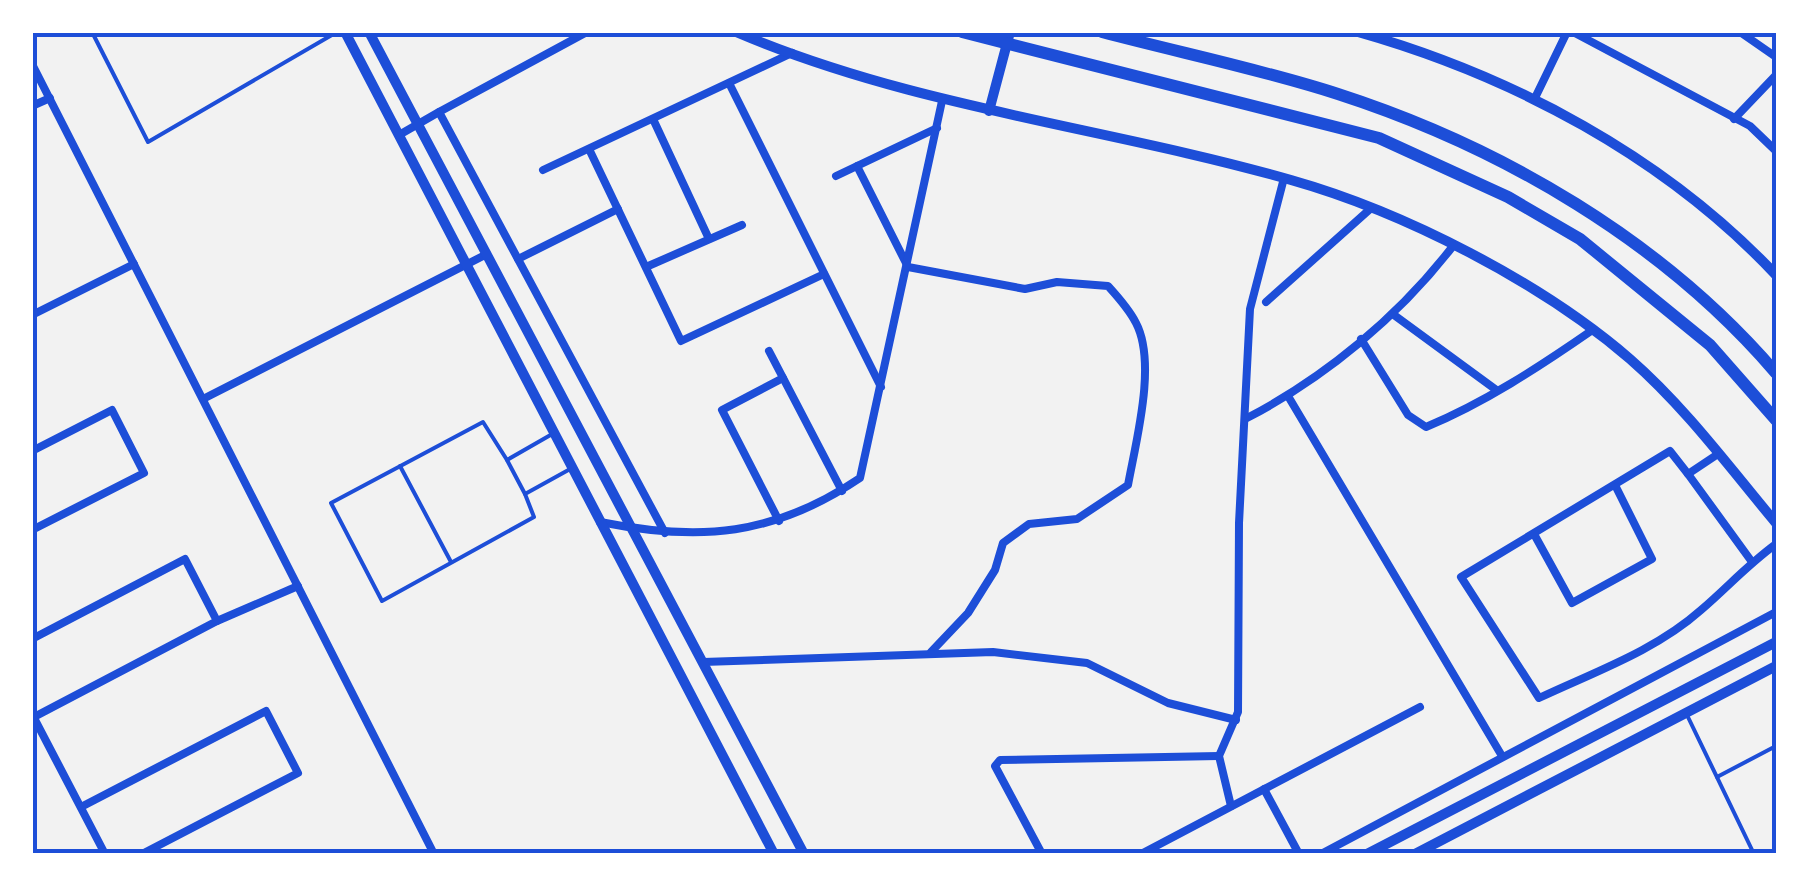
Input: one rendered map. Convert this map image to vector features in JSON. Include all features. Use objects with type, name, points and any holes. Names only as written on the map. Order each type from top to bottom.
[{"type":"highway","points":[[962,32],[1379,138],[1508,197],[1580,239],[1710,345],[1776,420]]},
{"type":"highway","points":[[1102,32],[1338,94],[1467,143],[1590,212],[1681,279],[1776,372]]},
{"type":"street","points":[[345,32],[774,854]]},
{"type":"street","points":[[369,32],[804,854]]},
{"type":"street","points":[[399,135],[587,32]]},
{"type":"street","points":[[736,32],[942,101],[1284,178],[1398,219],[1518,279],[1630,359],[1776,523]]},
{"type":"street","points":[[989,111],[1010,32]]},
{"type":"street","points":[[1358,32],[1493,76],[1654,170],[1776,275]]},
{"type":"street","points":[[1534,100],[1570,32],[1750,126],[1776,150]]},
{"type":"street","points":[[1740,32],[1776,57]]},
{"type":"street","points":[[543,170],[794,52]]},
{"type":"street","points":[[32,64],[434,854]]},
{"type":"street","points":[[1734,119],[1776,75]]},
{"type":"street","points":[[728,83],[882,387]]},
{"type":"street","points":[[32,106],[50,98]]},
{"type":"street","points":[[600,522],[666,534],[747,530],[779,521],[842,491],[860,478],[942,101]]},
{"type":"street","points":[[440,112],[666,534]]},
{"type":"street","points":[[653,118],[709,239]]},
{"type":"street","points":[[836,176],[937,128]]},
{"type":"street","points":[[589,148],[681,342],[824,274]]},
{"type":"street","points":[[856,166],[908,267]]},
{"type":"street","points":[[1231,806],[1218,756],[1236,720],[1239,523],[1250,309],[1284,178]]},
{"type":"street","points":[[518,259],[618,209]]},
{"type":"street","points":[[1266,302],[1369,210]]},
{"type":"street","points":[[646,267],[742,225]]},
{"type":"street","points":[[1247,418],[1288,396],[1394,314],[1453,246]]},
{"type":"street","points":[[203,399],[487,254]]},
{"type":"street","points":[[32,315],[134,264]]},
{"type":"street","points":[[908,267],[1025,289],[1057,282],[1108,286],[1138,326],[1144,361],[1142,414],[1128,484],[1077,519],[1029,524],[1003,542],[995,570],[968,613],[931,652]]},
{"type":"street","points":[[1394,314],[1495,388]]},
{"type":"street","points":[[1361,339],[1408,416],[1420,425],[1442,420],[1495,388],[1514,383],[1591,331]]},
{"type":"street","points":[[769,351],[842,491]]},
{"type":"street","points":[[779,521],[722,410],[783,378]]},
{"type":"street","points":[[1288,396],[1502,756]]},
{"type":"street","points":[[32,451],[112,410],[144,473],[32,530]]},
{"type":"street","points":[[1752,562],[1670,451],[1461,577],[1539,698],[1650,646],[1701,610],[1776,544]]},
{"type":"street","points":[[1688,474],[1718,454]]},
{"type":"street","points":[[1534,534],[1572,602],[1652,559],[1616,487]]},
{"type":"street","points":[[32,639],[185,559],[217,621]]},
{"type":"street","points":[[105,854],[33,715],[217,621],[298,586]]},
{"type":"street","points":[[1321,854],[1776,612]]},
{"type":"street","points":[[658,632],[682,620]]},
{"type":"street","points":[[1367,854],[1776,642]]},
{"type":"street","points":[[703,662],[994,652],[1087,663],[1168,702],[1236,720]]},
{"type":"street","points":[[1415,854],[1776,666]]},
{"type":"street","points":[[1141,854],[1420,707]]},
{"type":"street","points":[[81,807],[266,711],[298,773],[142,854]]},
{"type":"street","points":[[1042,854],[995,766],[1000,760],[1218,756]]},
{"type":"street","points":[[1264,789],[1299,854]]},
{"type":"lane","points":[[92,32],[148,142],[337,32]]},
{"type":"lane","points":[[483,422],[507,460],[534,517],[381,600],[331,503],[483,422]]},
{"type":"lane","points":[[507,460],[554,433]]},
{"type":"lane","points":[[400,466],[451,562]]},
{"type":"lane","points":[[525,494],[572,468]]},
{"type":"lane","points":[[1687,715],[1754,854]]},
{"type":"lane","points":[[1717,777],[1776,746]]}]
